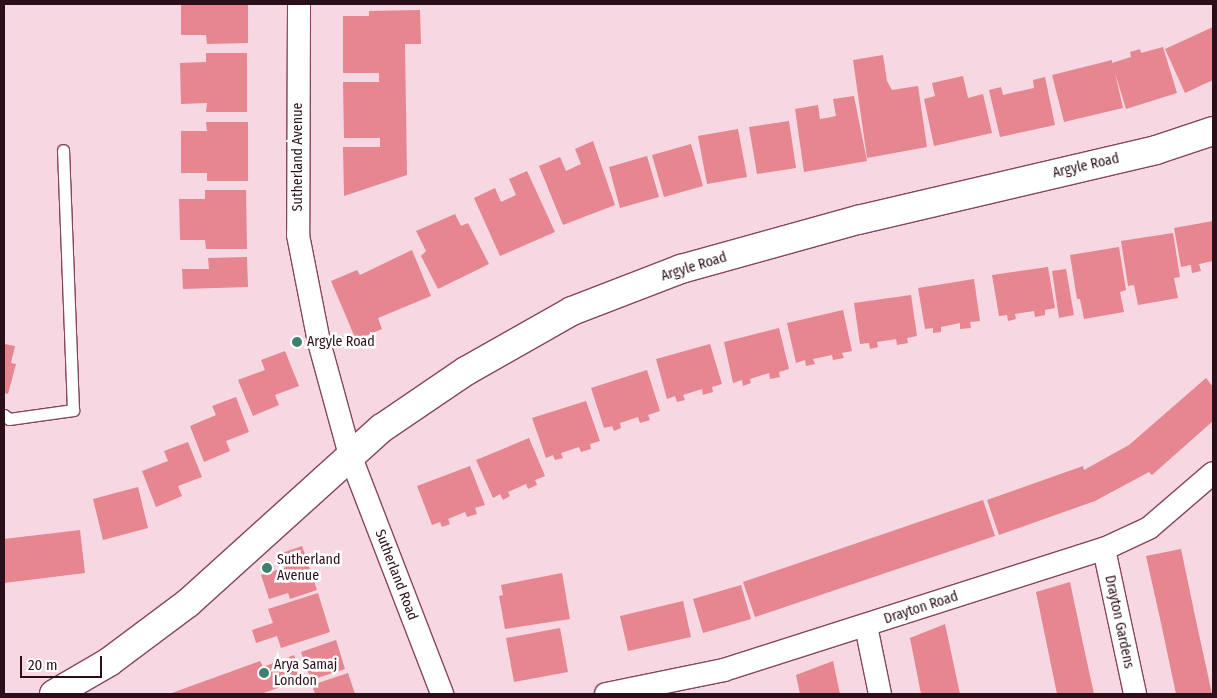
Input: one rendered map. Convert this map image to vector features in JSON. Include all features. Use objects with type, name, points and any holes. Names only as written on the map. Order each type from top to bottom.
[{"type":"main road","name":"Argyle Road","points":[[54,694],[109,662],[188,603],[382,428],[466,371],[572,311],[681,269],[858,220],[1156,150],[1213,131]]},
{"type":"street","name":"Sutherland Avenue","points":[[299,4],[298,236],[319,342],[350,455]]},
{"type":"street","name":"Sutherland Road","points":[[350,455],[442,694]]},
{"type":"street","name":"Drayton Road","points":[[606,694],[724,670],[1104,549],[1149,528],[1213,473]]},
{"type":"street","name":"Drayton Gardens","points":[[1104,549],[1135,694]]},
{"type":"street","points":[[866,626],[880,694]]},
{"type":"lane","points":[[4,415],[9,420],[72,410],[63,150]]},
{"type":"building","points":[[181,4],[248,4],[248,43],[207,44],[206,35],[181,35]]},
{"type":"building","points":[[420,10],[421,44],[405,44],[407,175],[344,196],[343,147],[380,147],[380,138],[344,138],[343,82],[379,82],[379,73],[343,73],[343,16],[369,16],[369,11]]},
{"type":"building","points":[[1213,27],[1213,80],[1185,93],[1165,49]]},
{"type":"building","points":[[1163,47],[1177,93],[1126,109],[1115,73],[1123,108],[1064,122],[1052,75],[1112,60],[1112,63],[1131,57],[1130,52],[1140,49],[1141,53]]},
{"type":"building","points":[[206,53],[247,53],[247,112],[206,112],[207,103],[181,104],[180,63],[206,62]]},
{"type":"building","points":[[883,55],[887,81],[892,90],[918,86],[927,147],[867,158],[853,60]]},
{"type":"building","points":[[963,76],[968,98],[983,94],[992,133],[934,146],[924,99],[935,96],[932,83]]},
{"type":"building","points":[[1045,77],[1055,125],[1000,137],[989,90],[1001,87],[1003,95],[1034,88],[1033,80]]},
{"type":"building","points":[[854,96],[867,161],[804,172],[795,109],[818,105],[820,119],[827,118],[836,116],[833,99]]},
{"type":"building","points":[[789,121],[796,168],[757,174],[749,127]]},
{"type":"building","points":[[206,122],[248,122],[248,181],[207,181],[207,173],[181,173],[181,131],[207,131]]},
{"type":"building","points":[[738,129],[747,177],[707,184],[698,136]]},
{"type":"building","points":[[593,141],[615,205],[563,225],[539,166],[560,157],[566,171],[581,164],[575,149]]},
{"type":"building","points":[[691,144],[703,186],[664,197],[652,155]]},
{"type":"building","points":[[647,156],[659,197],[620,208],[609,167]]},
{"type":"building","points":[[527,171],[555,232],[500,256],[474,198],[495,188],[501,202],[516,195],[509,179]]},
{"type":"building","points":[[205,190],[246,190],[247,249],[206,249],[205,240],[180,240],[179,199],[205,199]]},
{"type":"building","points":[[455,214],[461,226],[468,223],[489,264],[438,289],[421,256],[426,251],[416,231]]},
{"type":"building","points":[[1213,221],[1213,261],[1199,264],[1201,271],[1192,273],[1191,265],[1181,267],[1174,228]]},
{"type":"building","points":[[1173,233],[1180,277],[1174,278],[1178,298],[1138,305],[1134,285],[1128,286],[1121,241]]},
{"type":"building","points":[[1119,247],[1126,290],[1120,292],[1124,312],[1084,319],[1080,299],[1077,299],[1070,255]]},
{"type":"building","points":[[412,250],[431,296],[378,318],[382,329],[356,340],[331,281],[357,270],[360,275]]},
{"type":"building","points":[[247,257],[248,287],[183,289],[182,269],[209,269],[208,258]]},
{"type":"building","points":[[1048,267],[1055,308],[1045,310],[1045,315],[1035,317],[1034,311],[1015,314],[1016,319],[1008,321],[1007,315],[999,316],[992,275]]},
{"type":"building","points":[[1066,269],[1074,315],[1059,318],[1052,271]]},
{"type":"building","points":[[974,279],[980,321],[970,322],[971,328],[960,329],[960,323],[941,327],[941,332],[933,333],[933,328],[925,329],[918,288]]},
{"type":"building","points":[[911,295],[917,336],[907,338],[908,343],[897,345],[896,339],[877,342],[878,347],[870,349],[869,343],[860,344],[854,303]]},
{"type":"building","points":[[843,310],[852,351],[842,353],[844,358],[833,360],[832,355],[813,359],[815,364],[806,366],[805,360],[796,363],[787,323]]},
{"type":"building","points":[[779,328],[789,369],[779,372],[780,377],[770,379],[769,373],[750,379],[751,383],[743,386],[742,380],[733,383],[724,342]]},
{"type":"building","points":[[4,344],[15,346],[11,363],[16,364],[8,394],[4,393]]},
{"type":"building","points":[[710,344],[722,384],[712,387],[713,392],[703,395],[702,389],[683,395],[685,400],[677,402],[675,396],[667,399],[656,359]]},
{"type":"building","points":[[285,351],[299,386],[275,395],[279,405],[253,416],[238,380],[265,370],[261,360]]},
{"type":"building","points":[[647,370],[660,411],[648,415],[650,420],[640,423],[638,417],[620,423],[621,428],[614,431],[612,426],[604,428],[591,388]]},
{"type":"building","points":[[1206,378],[1213,387],[1213,421],[1152,475],[1149,472],[1095,501],[999,535],[987,500],[1083,466],[1084,470],[1129,445]]},
{"type":"building","points":[[236,397],[249,432],[226,441],[230,451],[204,462],[190,426],[216,415],[212,406]]},
{"type":"building","points":[[586,401],[600,441],[590,444],[591,449],[581,452],[579,447],[561,453],[563,458],[555,460],[553,455],[546,458],[532,418]]},
{"type":"building","points":[[529,438],[545,476],[535,480],[537,485],[528,489],[526,484],[508,492],[510,496],[503,500],[500,494],[493,498],[476,460]]},
{"type":"building","points":[[188,442],[202,477],[178,486],[182,496],[156,507],[142,471],[168,461],[164,451]]},
{"type":"building","points":[[470,466],[485,505],[475,508],[477,514],[467,517],[465,512],[448,519],[450,524],[442,527],[440,522],[432,525],[417,486]]},
{"type":"building","points":[[138,487],[148,528],[103,540],[93,499]]},
{"type":"building","points":[[983,500],[995,536],[755,617],[743,582]]},
{"type":"building","points":[[80,530],[85,573],[4,583],[4,539]]},
{"type":"building","points":[[302,546],[317,590],[290,599],[288,593],[269,599],[261,575],[286,567],[282,553]]},
{"type":"building","points":[[1181,549],[1212,694],[1176,694],[1146,556]]},
{"type":"building","points":[[562,573],[570,619],[505,629],[499,596],[503,595],[501,585]]},
{"type":"building","points":[[1070,582],[1094,694],[1057,694],[1036,592]]},
{"type":"building","points":[[741,585],[751,619],[703,633],[693,599]]},
{"type":"building","points":[[318,593],[330,632],[281,648],[277,636],[256,643],[252,630],[273,623],[268,609]]},
{"type":"building","points":[[683,601],[691,637],[628,651],[620,616]]},
{"type":"building","points":[[945,624],[960,694],[921,694],[910,638]]},
{"type":"building","points":[[560,628],[568,672],[514,682],[506,638]]},
{"type":"building","points":[[336,640],[345,669],[311,680],[301,652]]},
{"type":"building","name":"Arya Samaj London","points":[[294,655],[303,679],[261,694],[169,694],[260,661],[263,667]]},
{"type":"building","points":[[833,661],[840,694],[800,694],[796,675]]},
{"type":"building","points":[[348,673],[355,694],[315,694],[312,685]]},
{"type":"place","name":"Argyle Road","points":[[297,342]]},
{"type":"place","name":"Sutherland Avenue","points":[[267,568]]},
{"type":"place","name":"Arya Samaj London","points":[[264,673]]}]
